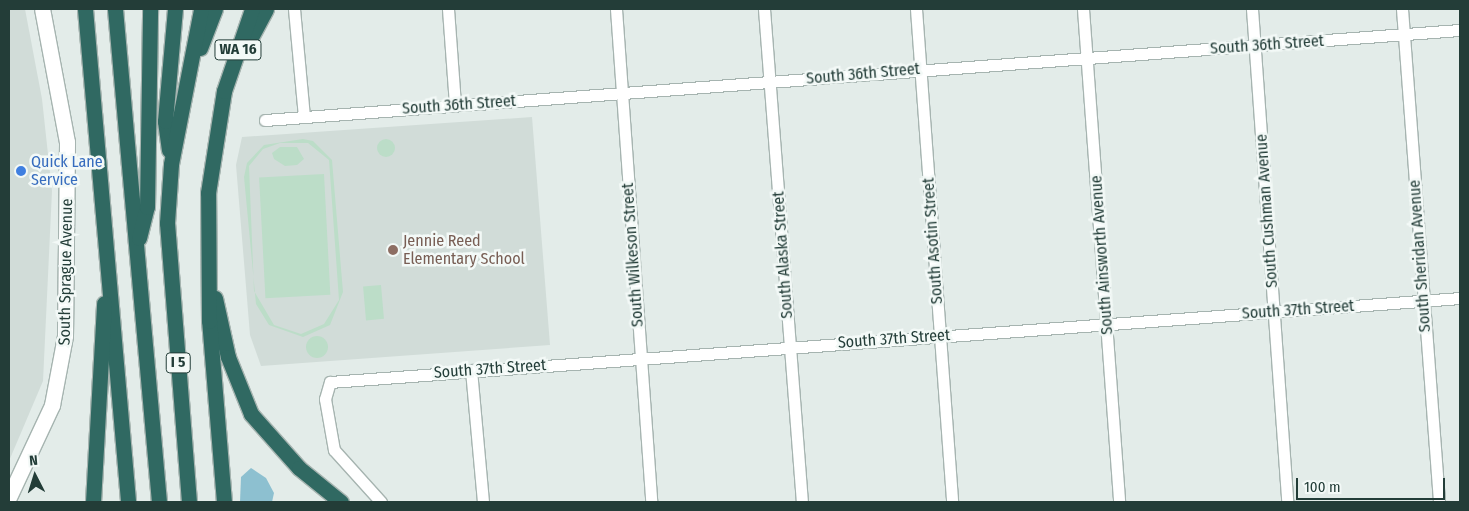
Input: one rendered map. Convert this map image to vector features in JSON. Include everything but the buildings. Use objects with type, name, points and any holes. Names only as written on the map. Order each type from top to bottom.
[{"type":"highway","points":[[85,9],[128,502]]},
{"type":"highway","name":"I 5","points":[[115,9],[159,502]]},
{"type":"highway","points":[[136,248],[147,207],[150,9]]},
{"type":"highway","points":[[170,164],[164,121],[175,9]]},
{"type":"highway","name":"I 5","points":[[189,502],[168,223],[170,164],[182,93],[201,9]]},
{"type":"highway","points":[[182,93],[215,9]]},
{"type":"highway","name":"WA 16","points":[[224,91],[252,9]]},
{"type":"highway","points":[[224,502],[207,266],[208,193],[224,91],[266,9]]},
{"type":"highway","points":[[93,502],[104,315],[101,181]]},
{"type":"highway","points":[[207,266],[228,357],[251,414],[299,468],[341,502]]},
{"type":"street","name":"South Sprague Avenue","points":[[9,497],[52,405],[65,336],[67,142],[42,9]]},
{"type":"street","points":[[294,9],[304,116]]},
{"type":"street","points":[[448,9],[455,105]]},
{"type":"street","name":"South Wilkeson Street","points":[[616,9],[651,502]]},
{"type":"street","name":"South Alaska Street","points":[[764,9],[802,502]]},
{"type":"street","name":"South Asotin Street","points":[[916,9],[952,502]]},
{"type":"street","name":"South Ainsworth Avenue","points":[[1083,9],[1119,502]]},
{"type":"street","name":"South Cushman Avenue","points":[[1252,9],[1288,502]]},
{"type":"street","name":"South Sheridan Avenue","points":[[1402,9],[1439,502]]},
{"type":"street","name":"South 36th Street","points":[[265,120],[1460,30]]},
{"type":"street","name":"South 37th Street","points":[[381,502],[334,450],[325,398],[328,384],[471,370],[1460,298]]},
{"type":"street","points":[[471,370],[483,502]]},
{"type":"shaded area","points":[[9,9],[25,9],[42,99],[52,191],[43,381],[9,461]]},
{"type":"shaded area","name":"Jennie Reed Elementary School","points":[[532,117],[550,345],[261,366],[250,335],[236,165],[242,137]]},
{"type":"green space","points":[[303,139],[313,141],[332,160],[343,292],[330,325],[303,337],[269,325],[256,304],[255,293],[274,325],[301,334],[324,324],[339,300],[329,160],[308,143],[280,143],[263,149],[249,166],[253,277],[244,177],[247,163],[264,145]]},
{"type":"green space","points":[[386,139],[392,142],[395,148],[392,154],[386,157],[380,154],[377,148],[380,142]]},
{"type":"green space","points":[[280,147],[297,147],[304,159],[297,165],[285,166],[274,159],[272,153]]},
{"type":"green space","points":[[324,174],[330,295],[265,298],[259,177]]},
{"type":"green space","points":[[381,285],[384,319],[366,320],[363,287]]},
{"type":"green space","points":[[313,336],[321,336],[328,343],[328,351],[321,358],[313,358],[306,351],[306,343]]},
{"type":"water","points":[[251,468],[266,478],[274,493],[272,502],[240,502],[241,477]]},
{"type":"place","name":"Quick Lane Service","points":[[21,171]]},
{"type":"place","name":"Jennie Reed Elementary School","points":[[393,250]]}]
